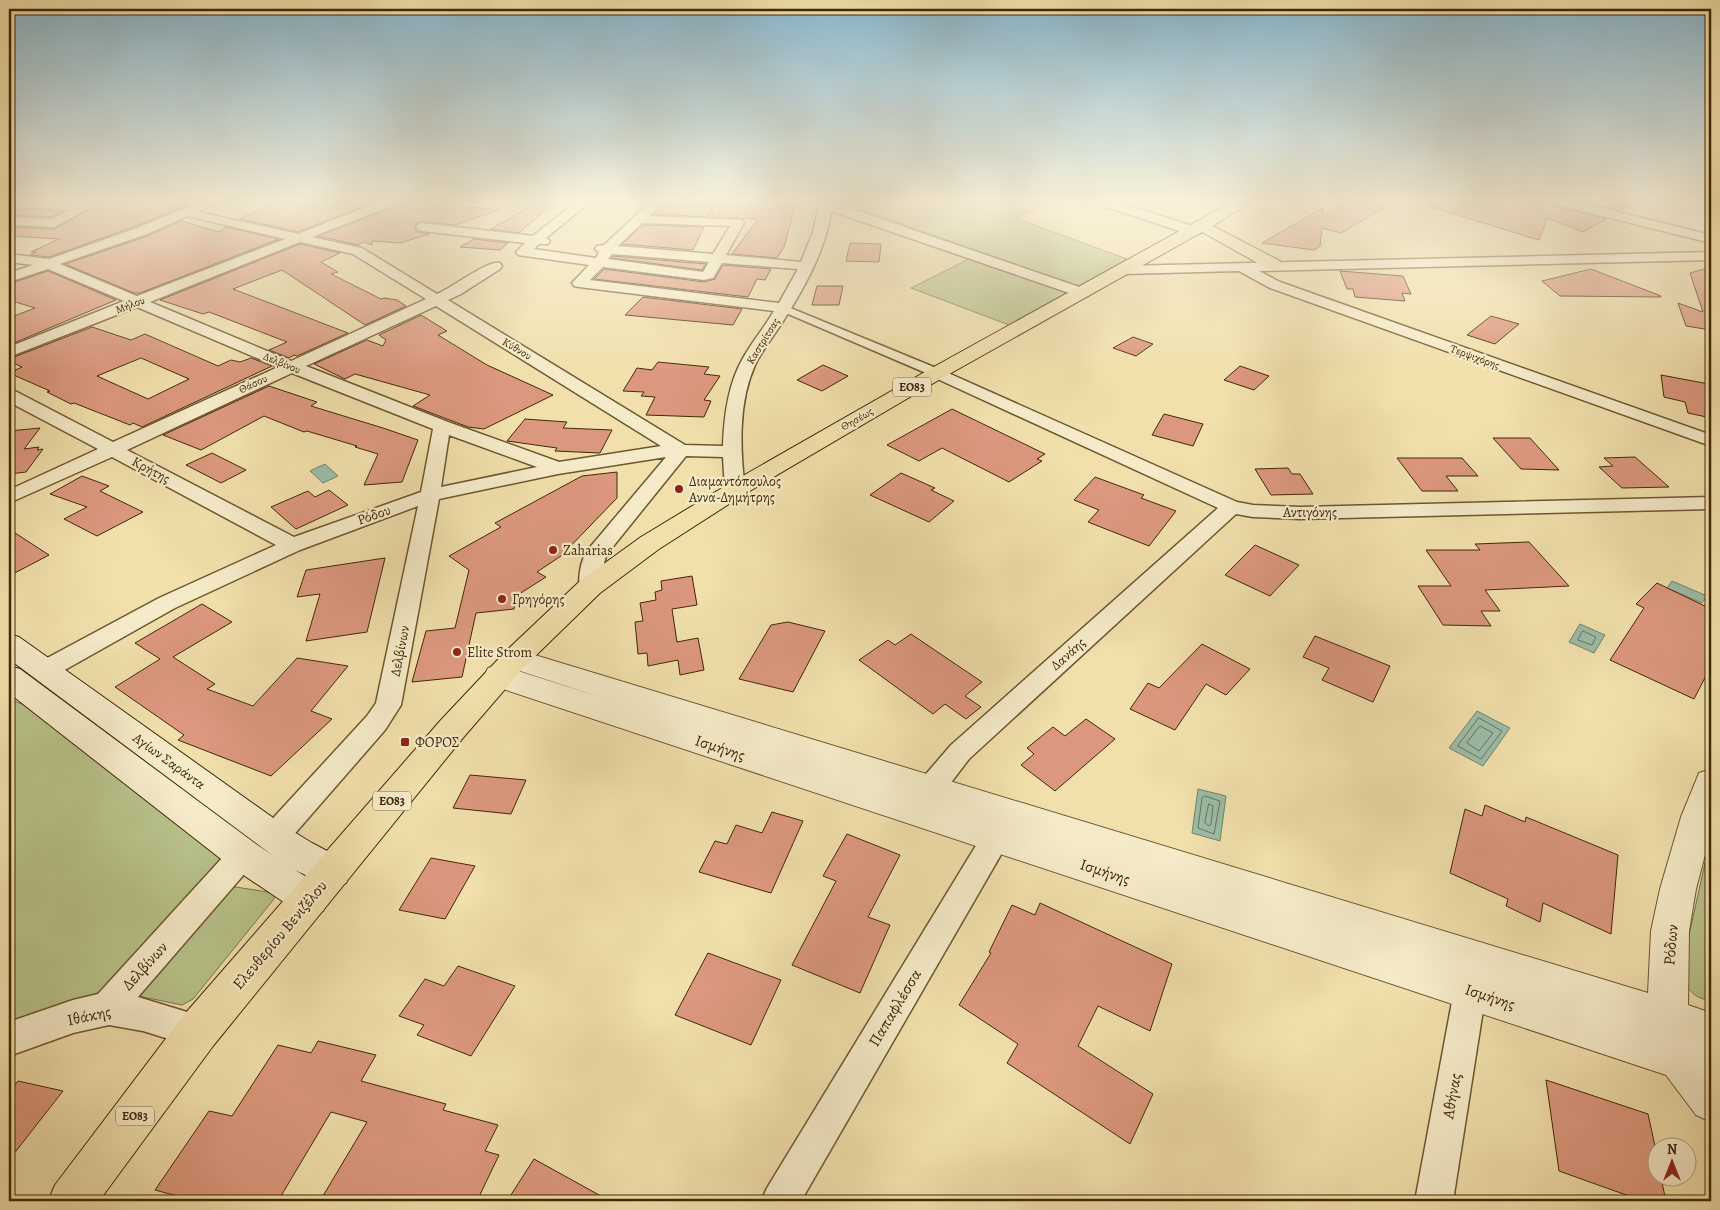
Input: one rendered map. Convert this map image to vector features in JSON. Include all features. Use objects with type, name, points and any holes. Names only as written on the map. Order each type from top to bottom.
[{"type":"main road","name":"Θησέως","points":[[507,668],[590,587],[650,543],[735,490],[937,373],[1144,258]]},
{"type":"main road","points":[[1261,258],[1274,265]]},
{"type":"main road","name":"Ελευθερίου Βενιζέλου","points":[[71,1201],[198,1032],[451,730],[507,668]]},
{"type":"street","name":"Δελβίνου","points":[[15,258],[36,260],[49,264],[290,366],[442,426],[558,468]]},
{"type":"street","points":[[9,278],[64,258]]},
{"type":"street","name":"Μήλου","points":[[9,352],[248,258]]},
{"type":"street","name":"Κύθνου","points":[[369,258],[681,450]]},
{"type":"street","points":[[565,258],[700,276],[708,275],[718,258]]},
{"type":"street","points":[[602,258],[579,283],[783,308],[937,373]]},
{"type":"street","points":[[723,258],[806,266]]},
{"type":"street","name":"Καστρίτσας","points":[[735,490],[731,452],[734,414],[744,372],[783,308],[809,258]]},
{"type":"street","points":[[984,258],[1083,293]]},
{"type":"street","points":[[1124,270],[1591,258]]},
{"type":"street","name":"Θάσου","points":[[9,497],[436,300],[473,281],[495,266]]},
{"type":"street","name":"Τερψιχόρης","points":[[1242,267],[1275,285],[1711,441]]},
{"type":"street","name":"Αντιγόνης","points":[[937,373],[1232,507],[1253,511],[1300,513],[1711,502]]},
{"type":"street","name":"Κρήτης","points":[[9,395],[292,545]]},
{"type":"street","name":"Δελβίνων","points":[[274,837],[376,723],[388,705],[430,496],[442,426]]},
{"type":"street","points":[[590,587],[593,560],[597,552],[681,450]]},
{"type":"street","name":"Ρόδου","points":[[45,670],[167,603],[292,545],[430,496],[558,468],[653,452],[681,450],[731,452]]},
{"type":"street","name":"Δανάης","points":[[924,800],[960,752],[1201,532],[1232,507]]},
{"type":"street","name":"Αγίων Σαράντα","points":[[9,644],[299,854],[322,886]]},
{"type":"street","name":"Ισμήνης","points":[[507,668],[1003,826],[1470,990],[1701,1054]]},
{"type":"street","name":"Αγίων Σαράντα","points":[[9,677],[243,855],[322,886]]},
{"type":"street","name":"Ρόδων","points":[[1711,782],[1698,816],[1670,931],[1667,1020],[1701,1054],[1711,1100]]},
{"type":"street","name":"Ισμήνης","points":[[1003,826],[1667,1020]]},
{"type":"street","name":"Παπαφλέσσα","points":[[780,1201],[1003,826]]},
{"type":"street","name":"Δελβίνων","points":[[106,1009],[243,855]]},
{"type":"street","name":"Αθήνας","points":[[1434,1201],[1470,990]]},
{"type":"street","name":"Ιθάκης","points":[[9,1039],[106,1009],[131,1011],[198,1032]]},
{"type":"green space","points":[[970,258],[1127,259],[1009,325],[911,288]]},
{"type":"green space","points":[[14,701],[27,706],[221,859],[216,869],[98,994],[9,1023],[9,704]]},
{"type":"green space","points":[[1711,836],[1711,1000],[1705,1000],[1696,996],[1680,976]]},
{"type":"green space","points":[[236,887],[274,893],[274,899],[193,999],[182,1005],[138,996],[230,889]]},
{"type":"water","points":[[325,464],[338,476],[323,483],[310,471]]},
{"type":"water","points":[[1672,581],[1707,596],[1702,603],[1667,588]]},
{"type":"water","points":[[1580,624],[1605,635],[1594,653],[1569,642]]},
{"type":"water","points":[[1477,711],[1510,728],[1483,766],[1449,748]]},
{"type":"water","points":[[1198,789],[1226,796],[1220,841],[1192,833]]},
{"type":"building","points":[[81,258],[229,258],[140,293],[134,293],[65,264]]},
{"type":"building","points":[[264,258],[328,258],[321,262],[338,272],[331,274],[381,299],[397,300],[406,306],[365,325],[282,270],[233,289],[348,333],[289,358],[269,350],[287,342],[209,312],[203,314],[160,300]]},
{"type":"building","points":[[616,258],[642,258],[706,264],[702,270]]},
{"type":"building","points":[[847,258],[879,258],[879,262],[846,261]]},
{"type":"building","points":[[723,265],[771,269],[765,280],[757,279],[748,297],[594,279],[604,269],[704,282],[715,279]]},
{"type":"building","points":[[1711,267],[1711,330],[1686,326],[1678,303],[1703,312],[1690,273]]},
{"type":"building","points":[[1591,269],[1661,297],[1560,296],[1542,281]]},
{"type":"building","points":[[48,271],[116,300],[9,345],[9,318],[35,308],[9,300],[9,284]]},
{"type":"building","points":[[1340,271],[1403,276],[1411,294],[1402,293],[1405,301],[1355,297],[1353,289],[1347,289]]},
{"type":"building","points":[[817,286],[843,286],[839,305],[812,305]]},
{"type":"building","points":[[643,297],[742,309],[733,325],[625,315]]},
{"type":"building","points":[[421,315],[447,331],[438,335],[487,365],[553,395],[484,429],[468,427],[413,406],[430,395],[355,374],[345,379],[314,364],[367,340],[383,346],[386,340],[379,335]]},
{"type":"building","points":[[1491,316],[1519,324],[1495,344],[1467,335]]},
{"type":"building","points":[[92,327],[131,340],[145,334],[218,366],[231,360],[240,362],[251,358],[272,366],[142,427],[133,423],[130,425],[74,403],[71,404],[47,392],[50,391],[9,373],[22,367],[9,361],[9,359]],"holes":[[[141,358],[189,379],[148,399],[97,376]]]},
{"type":"building","points":[[1133,337],[1153,344],[1136,356],[1113,348]]},
{"type":"building","points":[[658,362],[709,367],[704,374],[720,376],[704,400],[711,401],[704,417],[646,415],[655,397],[641,396],[644,392],[623,391],[637,368],[652,370]]},
{"type":"building","points":[[823,365],[848,376],[822,391],[797,380]]},
{"type":"building","points":[[1240,366],[1269,376],[1254,390],[1224,380]]},
{"type":"building","points":[[1661,375],[1709,384],[1711,418],[1688,413],[1685,402],[1664,397]]},
{"type":"building","points":[[269,386],[317,402],[311,406],[418,440],[402,482],[364,485],[378,454],[307,431],[304,432],[264,416],[201,450],[163,435]]},
{"type":"building","points":[[952,409],[1045,454],[1037,459],[1042,461],[1009,482],[942,448],[919,461],[887,445]]},
{"type":"building","points":[[1164,414],[1203,424],[1193,446],[1152,435]]},
{"type":"building","points":[[525,419],[567,422],[563,428],[612,430],[600,453],[555,451],[557,448],[507,441]]},
{"type":"building","points":[[40,428],[24,449],[39,447],[37,450],[43,449],[26,472],[9,474],[9,431]]},
{"type":"building","points":[[1493,438],[1530,438],[1559,470],[1521,469]]},
{"type":"building","points":[[212,453],[246,470],[221,483],[186,465]]},
{"type":"building","points":[[1635,457],[1669,487],[1622,488],[1599,467],[1613,466],[1604,458]]},
{"type":"building","points":[[1397,458],[1462,458],[1478,476],[1446,476],[1458,491],[1422,491]]},
{"type":"building","points":[[1288,468],[1292,474],[1300,474],[1313,494],[1271,495],[1255,469]]},
{"type":"building","points":[[617,472],[617,498],[561,556],[537,572],[546,577],[516,596],[514,609],[476,613],[462,677],[412,682],[426,631],[455,628],[469,570],[449,556],[501,527],[495,523],[582,476]]},
{"type":"building","points":[[901,473],[935,488],[931,490],[954,501],[929,522],[870,495]]},
{"type":"building","points":[[82,476],[109,486],[100,491],[143,512],[97,536],[64,519],[87,507],[50,494]]},
{"type":"building","points":[[1095,477],[1144,495],[1141,498],[1176,511],[1149,546],[1088,522],[1099,510],[1074,500]]},
{"type":"building","points":[[329,490],[348,505],[296,529],[271,507],[308,491],[315,497]]},
{"type":"building","points":[[9,529],[49,555],[9,576]]},
{"type":"building","points":[[1529,542],[1569,586],[1485,590],[1500,611],[1481,611],[1491,626],[1443,625],[1418,586],[1451,586],[1426,550],[1480,550],[1475,544]]},
{"type":"building","points":[[1255,545],[1299,565],[1270,596],[1225,575]]},
{"type":"building","points":[[385,558],[367,632],[306,641],[320,594],[297,597],[306,570]]},
{"type":"building","points":[[692,576],[697,605],[672,609],[677,642],[698,638],[704,670],[680,675],[678,660],[648,666],[647,653],[638,654],[635,622],[643,621],[640,603],[656,600],[655,592],[662,590],[661,581]]},
{"type":"building","points":[[1657,583],[1711,609],[1711,666],[1694,699],[1610,660],[1644,608],[1636,604]]},
{"type":"building","points":[[202,604],[232,622],[173,657],[215,684],[207,689],[253,706],[297,658],[348,666],[311,711],[332,719],[271,776],[178,740],[184,735],[115,687],[160,659],[135,643]]},
{"type":"building","points":[[788,622],[825,631],[793,692],[739,679],[771,625]]},
{"type":"building","points":[[911,634],[982,682],[965,696],[981,707],[966,719],[945,704],[933,714],[859,660],[888,640],[895,645]]},
{"type":"building","points":[[1315,636],[1390,666],[1373,702],[1322,680],[1329,668],[1303,657]]},
{"type":"building","points":[[1202,644],[1250,669],[1226,695],[1206,684],[1175,730],[1130,709],[1148,683],[1159,688]]},
{"type":"building","points":[[1086,719],[1115,739],[1055,791],[1021,765],[1034,754],[1027,748],[1053,727],[1065,736]]},
{"type":"building","points":[[470,775],[526,780],[511,814],[453,808]]},
{"type":"building","points":[[1485,805],[1525,822],[1526,817],[1618,855],[1611,934],[1543,903],[1540,922],[1506,906],[1508,899],[1450,873],[1465,809],[1482,816]]},
{"type":"building","points":[[772,812],[803,821],[771,893],[699,872],[715,841],[727,844],[736,825],[762,833]]},
{"type":"building","points":[[847,834],[900,855],[868,917],[890,925],[860,993],[792,965],[836,881],[823,876]]},
{"type":"building","points":[[431,858],[475,866],[445,919],[399,910]]},
{"type":"building","points":[[1040,903],[1172,964],[1150,1031],[1098,1006],[1078,1046],[1153,1094],[1130,1144],[1007,1063],[1018,1044],[959,1005],[991,953],[989,952],[1012,905],[1035,915]]},
{"type":"building","points":[[708,953],[781,980],[751,1045],[675,1015]]},
{"type":"building","points":[[458,966],[515,986],[471,1056],[417,1035],[424,1025],[399,1016],[425,979],[444,986]]},
{"type":"building","points":[[318,1041],[376,1055],[361,1081],[446,1104],[443,1110],[498,1125],[485,1151],[499,1155],[477,1201],[320,1201],[367,1122],[331,1112],[278,1201],[195,1201],[155,1190],[209,1111],[232,1116],[278,1045],[311,1053]]},
{"type":"building","points":[[1546,1080],[1648,1114],[1653,1138],[1648,1138],[1648,1188],[1663,1188],[1666,1201],[1643,1201],[1559,1171]]},
{"type":"building","points":[[18,1081],[63,1091],[9,1160],[9,1093]]},
{"type":"building","points":[[534,1159],[610,1201],[507,1201]]},
{"type":"place","name":"Διαμαντόπουλος Αννα-Δημήτρης","points":[[679,489]]},
{"type":"place","name":"Zaharias","points":[[553,550]]},
{"type":"place","name":"Γρηγόρης","points":[[502,599]]},
{"type":"place","name":"Elite Strom","points":[[457,652]]},
{"type":"place","name":"ΦΟΡΟΣ","points":[[405,742]]}]
